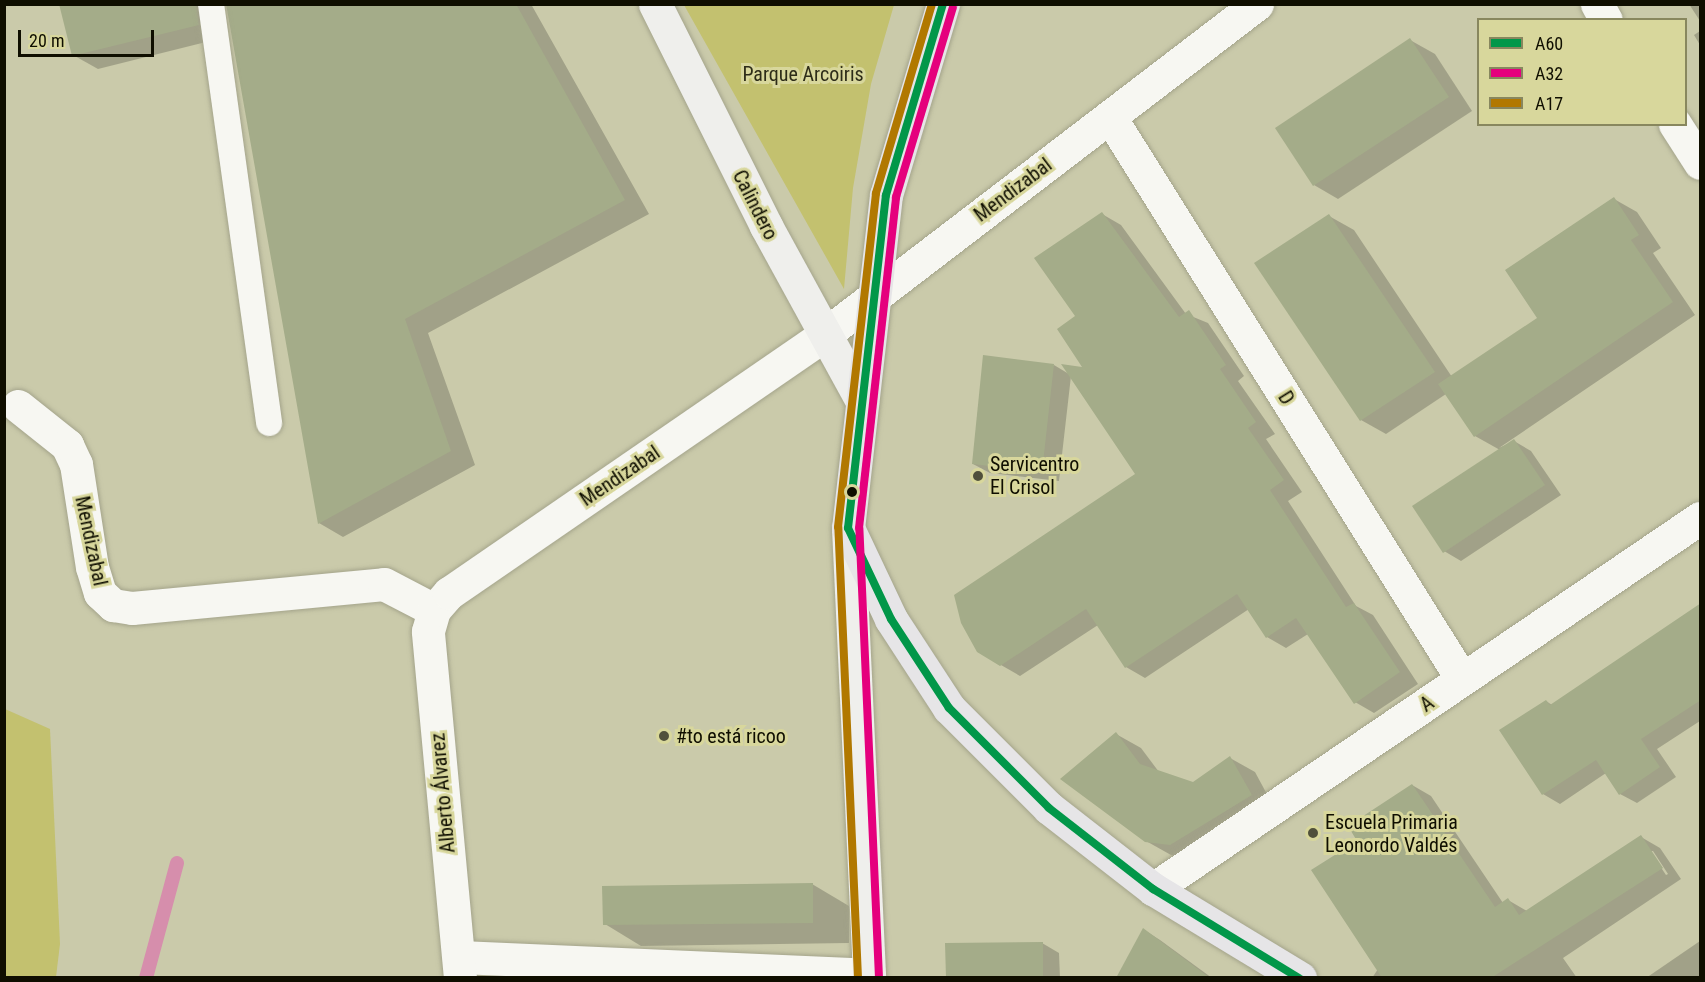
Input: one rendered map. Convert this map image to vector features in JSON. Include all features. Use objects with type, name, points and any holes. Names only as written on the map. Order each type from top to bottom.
[{"type":"main road","name":"Calindero","points":[[655,4],[824,335],[862,401]]},
{"type":"main road","points":[[869,976],[848,528],[886,195],[943,4]]},
{"type":"main road","points":[[848,528],[891,619],[949,708],[1050,808],[1153,889],[1300,978]]},
{"type":"street","name":"Mendizabal","points":[[18,406],[67,445],[76,464],[92,567],[100,593],[113,605],[132,609],[384,584],[434,610],[449,593],[824,335],[1257,4]]},
{"type":"street","points":[[1597,4],[1605,18]]},
{"type":"street","name":"D","points":[[1110,117],[1462,679]]},
{"type":"street","points":[[1676,126],[1701,163]]},
{"type":"street","name":"A","points":[[1153,889],[1701,518]]},
{"type":"street","name":"Alberto Álvarez","points":[[434,610],[428,631],[459,967]]},
{"type":"street","points":[[459,967],[869,976]]},
{"type":"lane","points":[[211,4],[269,423]]},
{"type":"green space","name":"Parque Arcoiris","points":[[684,5],[894,5],[871,84],[853,188],[844,289]]},
{"type":"green space","points":[[5,709],[50,729],[60,944],[56,977],[5,977]]},
{"type":"building","points":[[59,4],[196,4],[199,25],[72,56]]},
{"type":"building","points":[[226,4],[516,4],[625,200],[405,319],[451,451],[318,524]]},
{"type":"building","points":[[1410,38],[1449,97],[1313,186],[1275,128]]},
{"type":"building","points":[[1614,197],[1639,235],[1631,240],[1673,302],[1474,437],[1438,384],[1537,318],[1505,270]]},
{"type":"building","points":[[1102,212],[1179,317],[1189,310],[1226,365],[1220,369],[1256,422],[1248,428],[1284,480],[1270,490],[1346,607],[1354,603],[1400,672],[1354,704],[1296,618],[1266,638],[1237,594],[1125,668],[1086,609],[1000,666],[977,652],[961,623],[954,595],[1135,474],[1061,364],[1082,367],[1057,329],[1075,316],[1034,258]]},
{"type":"building","points":[[1329,214],[1435,372],[1360,421],[1254,263]]},
{"type":"building","points":[[983,355],[1054,364],[1042,472],[972,464]]},
{"type":"building","points":[[1514,439],[1545,485],[1443,553],[1412,506]]},
{"type":"building","points":[[1701,603],[1701,700],[1641,739],[1660,767],[1619,795],[1596,760],[1542,795],[1499,730],[1546,700],[1550,705]]},
{"type":"building","points":[[1116,732],[1140,764],[1193,782],[1230,756],[1252,795],[1170,845],[1145,842],[1060,779]]},
{"type":"building","points":[[1412,784],[1495,907],[1508,898],[1519,915],[1641,835],[1663,868],[1491,978],[1382,978],[1311,870],[1357,841],[1348,826]]},
{"type":"building","points":[[813,883],[813,923],[603,925],[602,886]]},
{"type":"building","points":[[1143,928],[1210,978],[1116,978]]},
{"type":"building","points":[[1043,942],[1043,978],[946,978],[945,943]]},
{"type":"waterway","points":[[146,978],[177,863]]},
{"type":"transit line","name":"A17","points":[[858,978],[838,527],[876,193],[932,4]]},
{"type":"transit line","name":"A60","points":[[848,528],[886,195],[943,4]]},
{"type":"transit line","name":"A32","points":[[879,978],[859,528],[896,197],[953,7]]},
{"type":"transit line","name":"A60","points":[[848,528],[891,619],[949,708],[1049,808],[1153,889],[1299,978]]},
{"type":"place","name":"Servicentro El Crisol","points":[[978,476]]},
{"type":"place","name":"#to está ricoo","points":[[664,736]]},
{"type":"place","name":"Escuela Primaria Leonordo Valdés","points":[[1313,833]]}]
